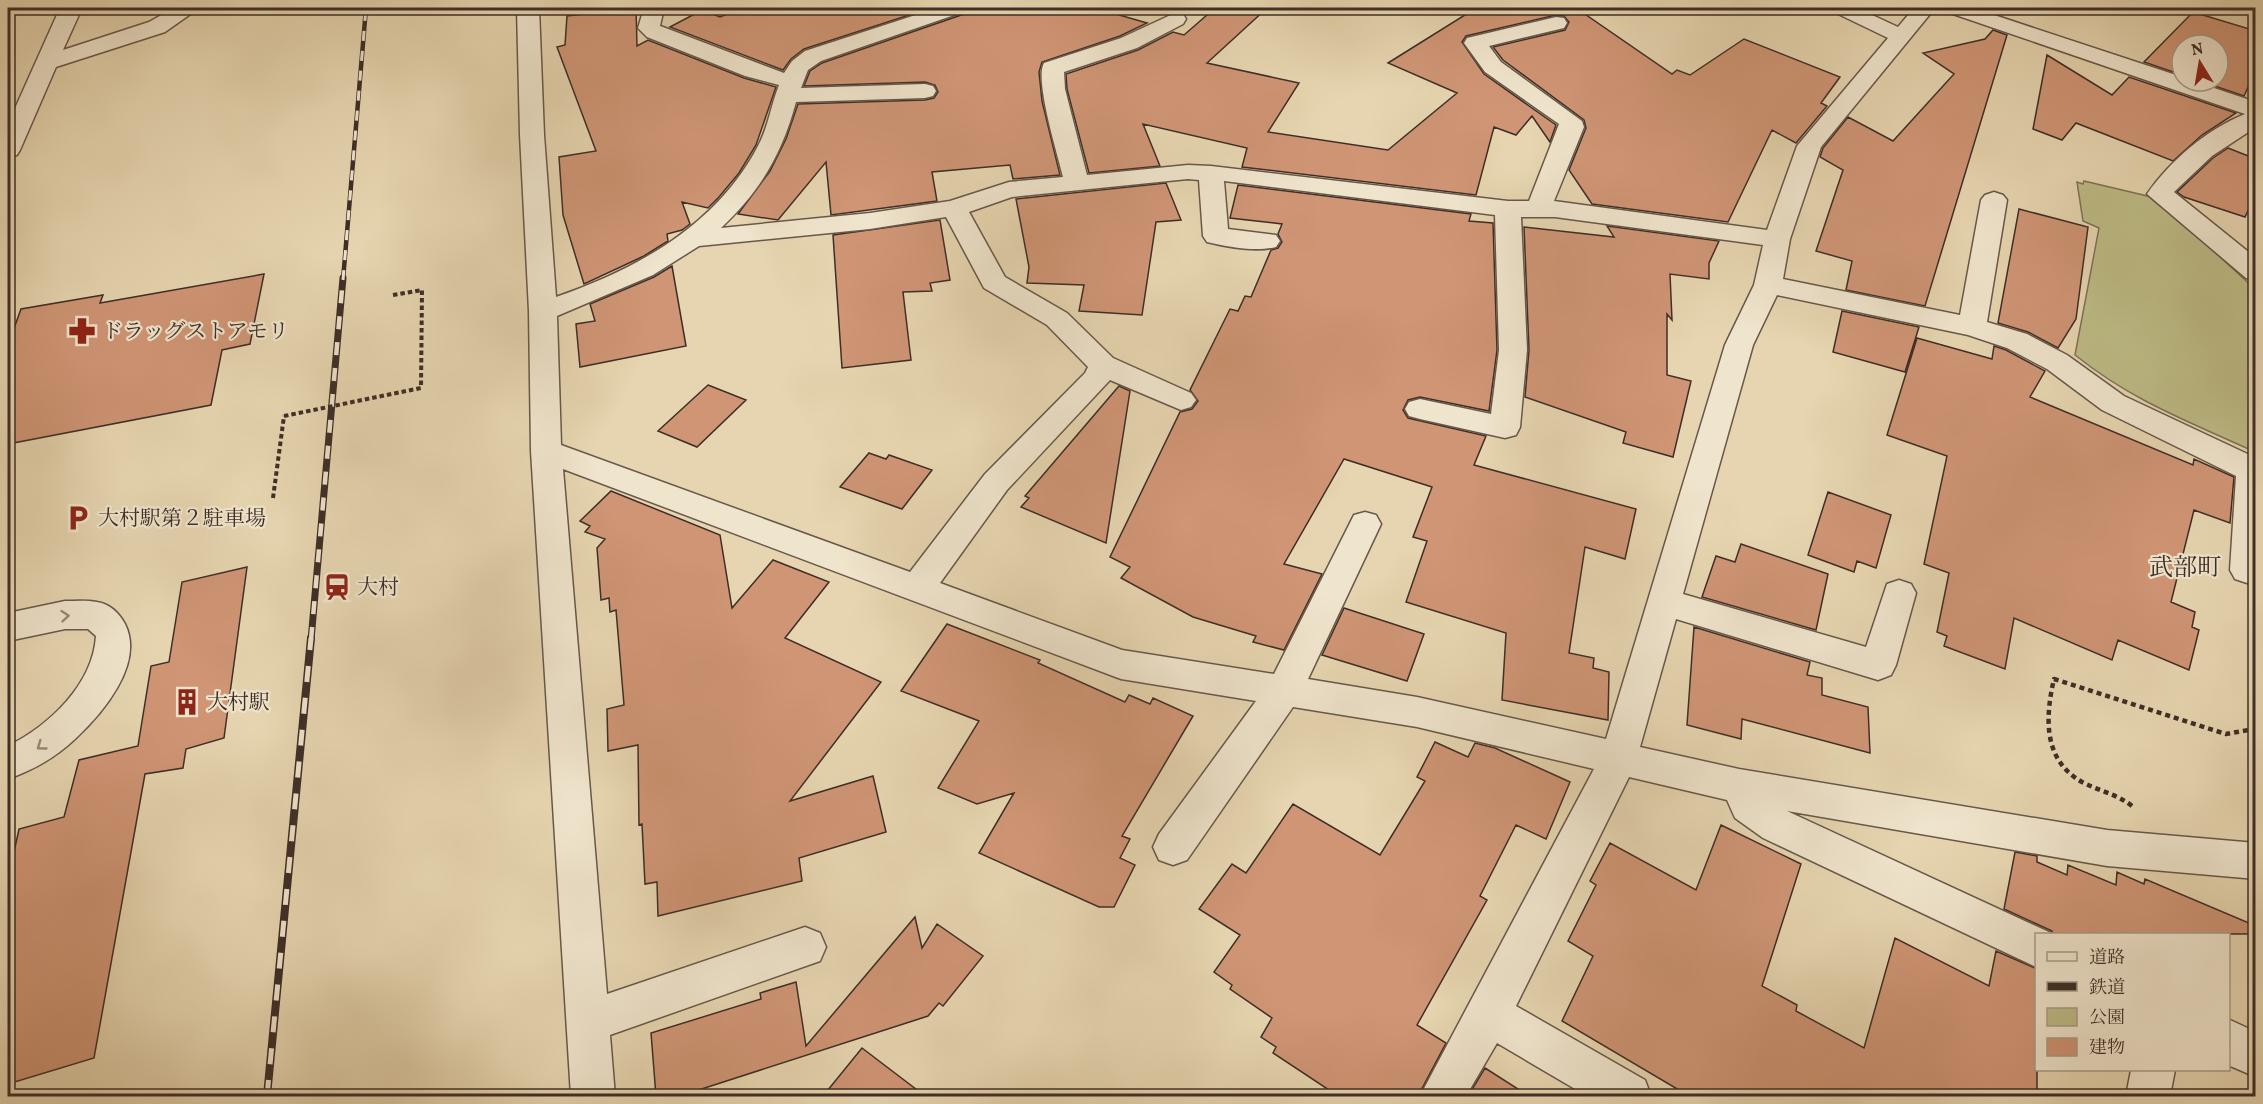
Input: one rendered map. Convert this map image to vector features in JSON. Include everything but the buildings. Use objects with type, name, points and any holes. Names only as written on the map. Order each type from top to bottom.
[{"type":"street","points":[[8,150],[18,104],[47,63],[71,8]]},
{"type":"street","points":[[47,63],[157,27],[188,8]]},
{"type":"street","points":[[528,8],[532,135],[543,311],[546,451],[593,1096]]},
{"type":"street","points":[[654,8],[648,24],[649,28],[655,32],[753,71],[790,89],[925,91]]},
{"type":"street","points":[[543,311],[615,284],[696,238],[742,192],[757,169],[771,144],[798,68],[813,56],[956,8]]},
{"type":"street","points":[[1841,8],[1900,36]]},
{"type":"street","points":[[1442,1096],[1489,1014],[1618,760],[1739,345],[1768,285],[1777,239],[1809,146],[1925,8]]},
{"type":"street","points":[[1954,8],[2256,110]]},
{"type":"street","points":[[1077,183],[1054,89],[1052,68],[1129,43],[1175,19]]},
{"type":"street","points":[[1538,209],[1572,127],[1570,121],[1493,67],[1475,43],[1556,23]]},
{"type":"street","points":[[2256,117],[2241,122],[2166,182],[2160,194],[2256,272]]},
{"type":"street","points":[[696,238],[870,221],[954,208],[1009,190],[1188,172],[1242,175],[1508,209],[1538,209],[1777,239]]},
{"type":"street","points":[[1211,173],[1216,236],[1267,241]]},
{"type":"street","points":[[1972,327],[1994,200]]},
{"type":"street","points":[[954,208],[994,282],[1058,320],[1103,365],[1181,400]]},
{"type":"street","points":[[1420,409],[1505,427],[1513,350],[1508,209]]},
{"type":"street","points":[[1768,285],[1972,327],[2017,341],[2057,362],[2113,403],[2252,470],[2247,570]]},
{"type":"street","points":[[916,590],[996,482],[1097,378],[1103,365]]},
{"type":"street","points":[[546,451],[1120,664],[1417,712],[1739,786],[2107,848],[2256,861]]},
{"type":"street","points":[[1173,847],[1284,691],[1365,524]]},
{"type":"street","points":[[1664,602],[1878,665],[1899,593]]},
{"type":"street","points":[[8,627],[65,615],[96,615],[107,624],[113,636],[105,675],[90,698],[51,739],[27,757],[8,763]]},
{"type":"street","points":[[1739,786],[1749,806],[1777,826],[2035,946]]},
{"type":"street","points":[[587,1022],[805,948]]},
{"type":"street","points":[[1489,1014],[1629,1096]]},
{"type":"street","points":[[2230,1042],[2256,1055]]},
{"type":"street","points":[[2148,1096],[2153,1071]]},
{"type":"path","points":[[273,498],[284,416],[421,388],[422,290],[393,295]]},
{"type":"path","points":[[2156,852],[2145,817],[2127,801],[2080,781],[2060,767],[2049,745],[2047,707],[2054,679],[2226,734],[2254,729],[2256,711]]},
{"type":"green space","points":[[2084,181],[2156,198],[2255,289],[2255,452],[2140,398],[2075,355],[2099,228],[2083,221],[2077,182],[2083,184]]},
{"type":"railway","points":[[343,280],[366,8]]},
{"type":"railway","points":[[311,640],[343,278]]},
{"type":"railway","points":[[267,1096],[311,638]]},
{"type":"place","name":"ドラッグストアモリ","points":[[82,331]]},
{"type":"place","name":"大村駅第２駐車場","points":[[78,518]]},
{"type":"place","name":"大村","points":[[337,587]]},
{"type":"place","name":"大村駅","points":[[187,702]]},
{"type":"district","name":"武部町","points":[[2185,567]]}]
